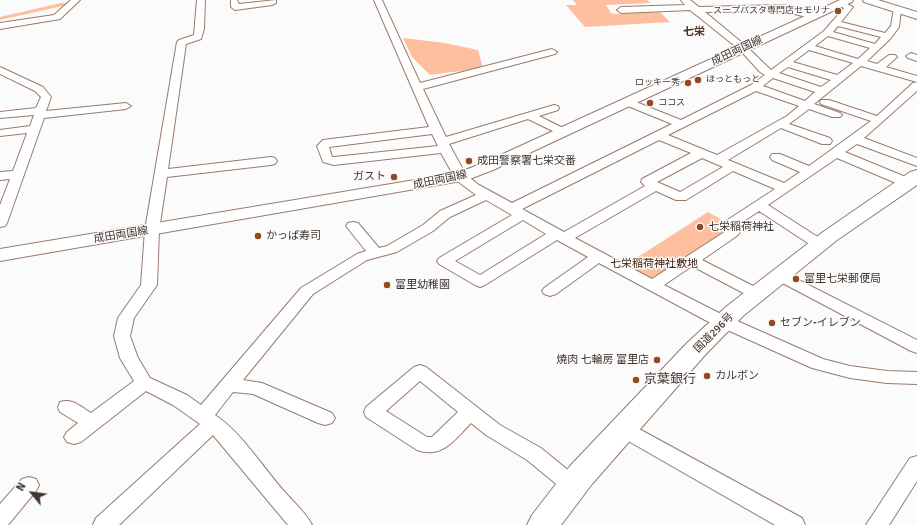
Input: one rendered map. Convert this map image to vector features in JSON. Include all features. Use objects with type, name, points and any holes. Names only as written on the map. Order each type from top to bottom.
[{"type":"highway","name":"国道296号","points":[[543,525],[573,486],[623,429],[696,349],[724,322],[819,244],[914,177]]},
{"type":"main road","points":[[868,0],[917,16]]},
{"type":"main road","name":"成田両国線","points":[[0,255],[461,177],[487,167],[844,2]]},
{"type":"street","points":[[0,26],[57,17],[76,0]]},
{"type":"street","points":[[201,0],[200,29],[198,37],[182,42],[152,230],[149,285],[126,318],[122,336],[129,358],[144,383],[180,400],[227,436],[276,497],[302,525]]},
{"type":"street","points":[[234,1],[235,7],[272,3],[272,0]]},
{"type":"street","points":[[378,0],[443,145],[461,177],[486,195],[653,286],[724,322],[793,354],[818,364],[850,372],[888,377],[917,378]]},
{"type":"street","points":[[685,0],[743,48],[764,70],[771,74],[823,91]]},
{"type":"street","points":[[655,186],[560,236],[480,282],[444,261],[516,212],[658,135],[755,87],[829,30],[849,6],[844,2]]},
{"type":"street","points":[[621,10],[783,8],[814,16]]},
{"type":"street","points":[[718,160],[791,118],[861,62],[895,27],[897,10]]},
{"type":"street","points":[[708,18],[745,18]]},
{"type":"street","points":[[783,18],[800,22]]},
{"type":"street","points":[[829,30],[883,41]]},
{"type":"street","points":[[829,30],[883,41]]},
{"type":"street","points":[[829,30],[842,45]]},
{"type":"street","points":[[803,50],[861,62],[917,79]]},
{"type":"street","points":[[803,50],[852,69]]},
{"type":"street","points":[[417,87],[552,52]]},
{"type":"street","points":[[879,67],[892,57]]},
{"type":"street","points":[[786,63],[840,78]]},
{"type":"street","points":[[0,70],[43,92],[46,97],[0,223]]},
{"type":"street","points":[[653,286],[733,232],[731,224],[836,153],[870,128],[917,85]]},
{"type":"street","points":[[755,87],[879,120]]},
{"type":"street","points":[[627,102],[682,124]]},
{"type":"street","points":[[810,102],[836,115]]},
{"type":"street","points":[[0,115],[126,106]]},
{"type":"street","points":[[436,130],[327,143],[322,146],[327,159],[334,161],[443,145],[554,108]]},
{"type":"street","points":[[528,116],[563,132]]},
{"type":"street","points":[[780,124],[826,141]]},
{"type":"street","points":[[0,133],[34,129]]},
{"type":"street","points":[[658,135],[785,188]]},
{"type":"street","points":[[855,139],[914,177]]},
{"type":"street","points":[[701,153],[647,182],[681,197],[733,166]]},
{"type":"street","points":[[836,153],[914,177]]},
{"type":"street","points":[[776,157],[809,171]]},
{"type":"street","points":[[162,174],[271,161]]},
{"type":"street","points":[[0,176],[17,174]]},
{"type":"street","points":[[104,525],[208,420],[230,385],[307,291],[362,257],[392,249],[428,228],[445,214],[486,195]]},
{"type":"street","points":[[759,205],[819,244]]},
{"type":"street","points":[[353,226],[376,254]]},
{"type":"street","points":[[550,291],[598,257]]},
{"type":"street","points":[[691,260],[757,294]]},
{"type":"street","points":[[780,276],[917,347]]},
{"type":"street","points":[[470,412],[438,444],[424,445],[373,412],[420,371],[493,430],[534,454],[573,486]]},
{"type":"street","points":[[74,437],[144,383]]},
{"type":"street","points":[[230,385],[256,388],[325,418]]},
{"type":"street","points":[[67,407],[92,423]]},
{"type":"street","points":[[623,429],[794,525]]},
{"type":"street","points":[[876,525],[917,464]]},
{"type":"street","points":[[0,519],[29,485]]},
{"type":"green space","points":[[573,0],[647,0],[651,3],[606,5],[611,13],[615,14],[660,12],[670,22],[585,27],[566,5],[577,5]]},
{"type":"green space","points":[[61,3],[70,3],[67,5],[0,20],[0,17]]},
{"type":"green space","points":[[403,38],[445,43],[478,50],[483,68],[430,75],[412,57]]},
{"type":"green space","name":"七栄稲荷神社敷地","points":[[708,212],[724,221],[730,230],[658,278],[651,280],[624,266]]},
{"type":"place","name":"スープパスタ専門店セモリナ","points":[[838,11]]},
{"type":"place","name":"ほっともっと","points":[[698,80]]},
{"type":"place","name":"ロッキー秀","points":[[688,83]]},
{"type":"place","name":"ココス","points":[[650,103]]},
{"type":"place","name":"成田警察署七栄交番","points":[[469,161]]},
{"type":"place","name":"ガスト","points":[[394,177]]},
{"type":"place","name":"七栄稲荷神社","points":[[700,227]]},
{"type":"place","name":"かっぱ寿司","points":[[258,236]]},
{"type":"place","name":"富里七栄郵便局","points":[[796,279]]},
{"type":"place","name":"富里幼稚園","points":[[387,285]]},
{"type":"place","name":"セブン-イレブン","points":[[772,323]]},
{"type":"place","name":"焼肉 七輪房 富里店","points":[[657,360]]},
{"type":"place","name":"カルボン","points":[[707,376]]},
{"type":"place","name":"京葉銀行","points":[[636,380]]},
{"type":"district","name":"七栄","points":[[694,32]]}]
